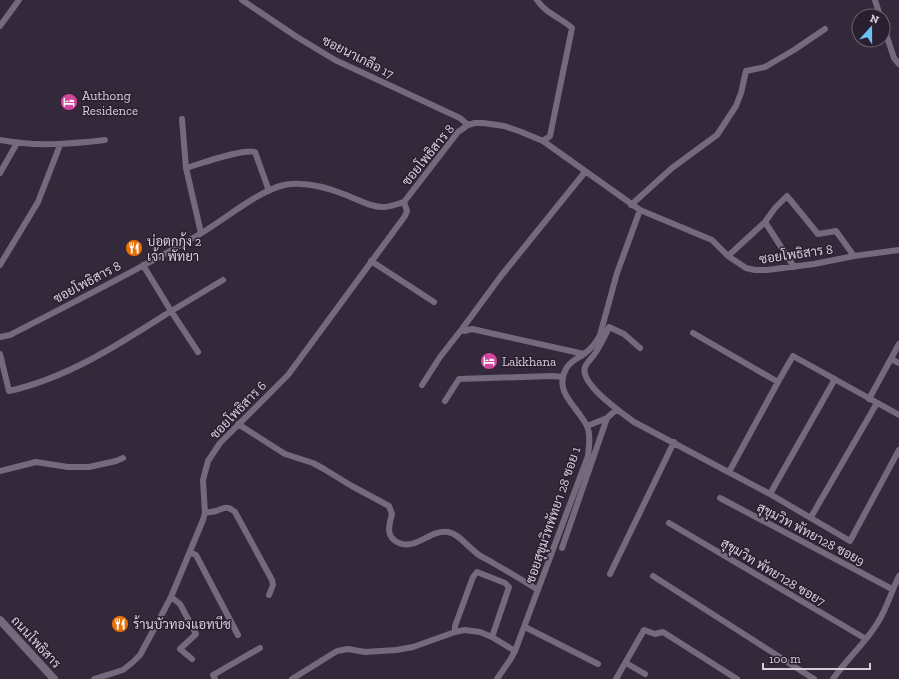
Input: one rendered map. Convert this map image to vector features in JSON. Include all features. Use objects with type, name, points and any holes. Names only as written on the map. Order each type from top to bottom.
[{"type":"street","points":[[0,26],[2,17],[19,0]]},
{"type":"street","name":"ซอยนาเกลือ 17","points":[[242,0],[297,37],[335,60],[460,118],[468,125]]},
{"type":"street","points":[[537,0],[542,8],[548,13],[572,28],[550,136],[543,141]]},
{"type":"street","points":[[631,205],[672,168],[717,135],[736,106],[741,93],[746,71],[765,68],[825,29]]},
{"type":"street","points":[[891,48],[894,58],[899,64]]},
{"type":"street","points":[[182,119],[186,168],[201,233]]},
{"type":"street","name":"ซอยโพธิสาร 8","points":[[0,336],[10,335],[143,265],[201,233],[269,191],[284,186],[307,184],[319,186],[346,195],[360,202],[376,206],[393,206],[404,202],[458,132],[468,125],[475,123],[504,126],[543,141],[631,205],[712,240],[728,256],[746,268],[767,270],[794,267],[854,256],[899,250]]},
{"type":"street","points":[[0,140],[17,143],[60,145],[105,140]]},
{"type":"street","points":[[0,173],[17,143]]},
{"type":"street","points":[[0,266],[38,202],[60,145]]},
{"type":"street","points":[[186,168],[251,150],[256,152],[269,191]]},
{"type":"street","points":[[422,385],[440,357],[585,172]]},
{"type":"street","points":[[728,256],[765,222],[775,208],[787,196],[818,234],[836,231],[854,256]]},
{"type":"street","name":"ซอยโพธิสาร 6","points":[[94,679],[123,670],[140,655],[171,597],[201,527],[205,513],[203,480],[208,462],[220,443],[288,375],[405,216],[407,211],[404,202]]},
{"type":"street","points":[[445,401],[459,378],[563,377],[565,370],[572,361],[584,354],[595,344],[600,336],[617,273],[640,210]]},
{"type":"street","points":[[765,222],[794,267]]},
{"type":"street","points":[[371,261],[434,302]]},
{"type":"street","points":[[143,265],[198,352]]},
{"type":"street","points":[[0,357],[9,391],[25,388],[67,372],[117,346],[223,280]]},
{"type":"street","points":[[462,329],[464,331],[472,328],[584,354]]},
{"type":"street","points":[[640,348],[624,334],[609,328],[605,338],[585,366],[584,373],[588,382],[616,410],[634,422],[770,494],[850,540],[899,450]]},
{"type":"street","points":[[693,333],[778,382]]},
{"type":"street","points":[[869,398],[899,344]]},
{"type":"street","points":[[729,472],[793,356],[899,415]]},
{"type":"street","points":[[891,358],[899,363]]},
{"type":"street","name":"ซอยสุขุมวิทพัทยา 28 ซอย 1","points":[[497,679],[515,651],[525,627],[588,456],[590,440],[587,426],[564,393],[563,377]]},
{"type":"street","points":[[770,494],[835,379]]},
{"type":"street","points":[[811,517],[877,403]]},
{"type":"street","points":[[587,426],[608,418],[616,410]]},
{"type":"street","points":[[562,548],[608,418]]},
{"type":"street","points":[[238,424],[286,454],[313,463],[389,506],[392,514],[388,530],[391,536],[398,542],[403,544],[416,542],[429,535],[439,532],[448,532],[457,535],[474,552],[538,590]]},
{"type":"street","points":[[610,574],[674,442]]},
{"type":"street","points":[[0,471],[36,462],[68,467],[89,467],[123,458]]},
{"type":"street","name":"สุขุมวิท พัทยา28 ซอย9","points":[[720,498],[892,589]]},
{"type":"street","points":[[205,513],[224,506],[235,512],[272,580],[273,585],[269,595]]},
{"type":"street","name":"สุขุมวิท พัทยา28 ซอย7","points":[[670,523],[866,639]]},
{"type":"street","points":[[190,552],[196,555],[238,635]]},
{"type":"street","points":[[455,632],[455,626],[473,577],[477,572],[505,583],[509,587],[492,637]]},
{"type":"street","points":[[653,576],[814,679]]},
{"type":"street","points":[[833,679],[843,664],[866,639],[883,613],[892,589],[899,576]]},
{"type":"street","points":[[171,597],[180,604],[196,634],[180,649],[192,659]]},
{"type":"street","name":"ถนนโพธิสาร","points":[[0,620],[54,679]]},
{"type":"street","points":[[525,627],[598,664]]},
{"type":"street","points":[[292,679],[337,651],[348,649],[365,652],[396,650],[413,647],[455,632],[470,630],[492,637],[515,651]]},
{"type":"street","points":[[616,679],[626,664],[644,630],[655,634],[662,632],[736,679]]},
{"type":"street","points":[[215,679],[213,675],[260,648]]},
{"type":"street","points":[[626,664],[645,674]]},
{"type":"place","name":"Authong Residence","points":[[69,102]]},
{"type":"place","name":"บ่อตกกุ้ง 2 เจ้า พัทยา","points":[[134,248]]},
{"type":"place","name":"Lakkhana","points":[[489,361]]},
{"type":"place","name":"ร้านบัวทองแอทบีช","points":[[120,624]]}]
